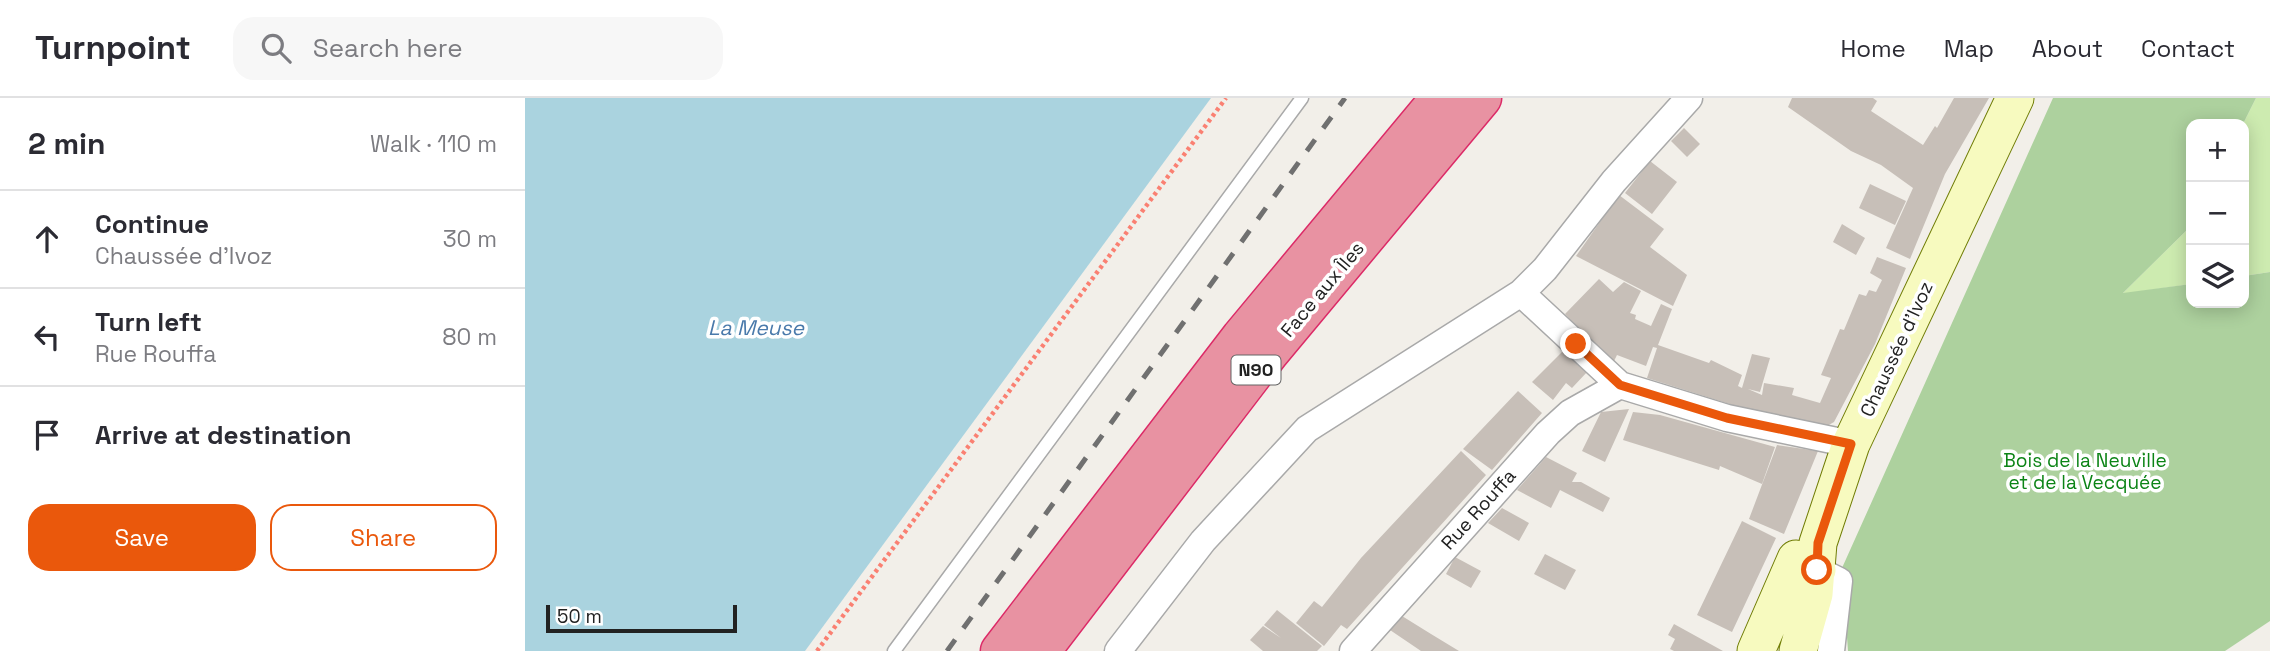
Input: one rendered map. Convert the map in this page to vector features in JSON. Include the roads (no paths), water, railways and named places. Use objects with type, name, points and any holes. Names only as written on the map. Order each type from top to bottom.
[{"type":"highway","name":"Face aux Îles","points":[[1000,651],[1241,337],[1440,98]]},
{"type":"highway","name":"Face aux Îles","points":[[1041,651],[1270,352],[1482,98]]},
{"type":"main road","name":"Chaussée d'Ivoz","points":[[1798,651],[1814,594],[1818,543],[1851,444],[2015,98]]},
{"type":"main road","points":[[1756,651],[1795,559],[1817,570]]},
{"type":"street","points":[[1118,651],[1203,541],[1307,429],[1521,293],[1545,269],[1614,181],[1689,98]]},
{"type":"street","points":[[1521,293],[1620,385],[1727,418],[1851,444]]},
{"type":"street","name":"Rue Rouffa","points":[[1353,651],[1548,433],[1570,413],[1620,385]]},
{"type":"street","points":[[1817,570],[1839,581],[1831,651]]},
{"type":"lane","points":[[894,651],[1302,98]]},
{"type":"water","name":"La Meuse","points":[[525,98],[1211,98],[805,651],[525,651]]},
{"type":"railway","points":[[947,651],[1345,98]]},
{"type":"park label","name":"Bois de la Neuville et de la Vecquée","points":[[2085,471]]}]
